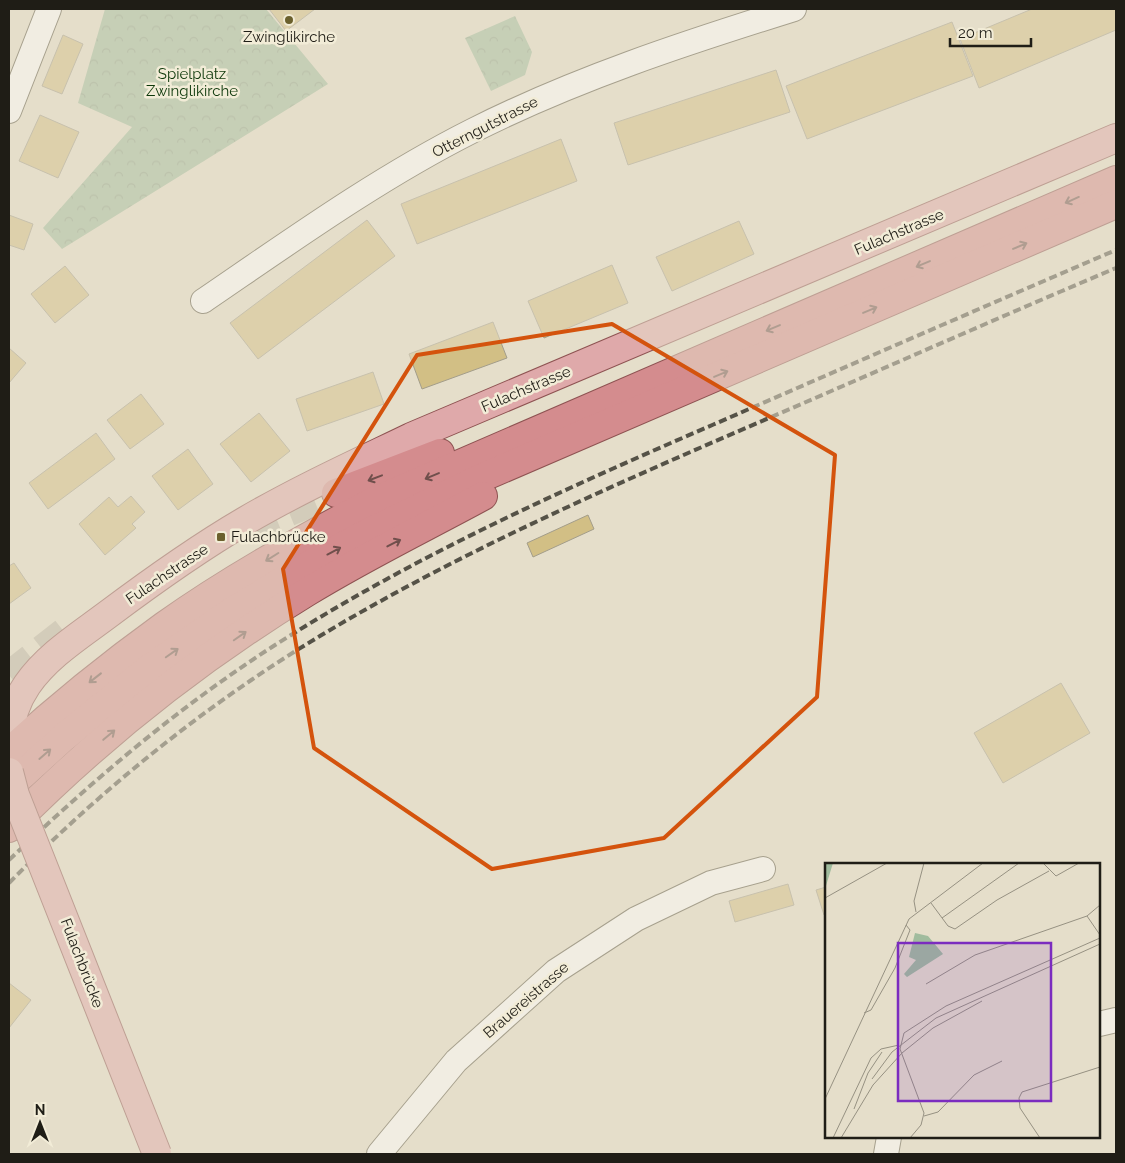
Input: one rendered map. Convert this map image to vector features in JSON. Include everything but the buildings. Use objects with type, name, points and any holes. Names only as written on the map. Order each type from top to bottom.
[{"type":"highway","points":[[9,752],[51,714],[157,631],[232,582],[312,534],[372,502],[1116,180]]},
{"type":"highway","points":[[9,787],[64,738],[150,668],[231,612],[371,531],[481,478],[1116,204]]},
{"type":"highway","points":[[336,493],[437,454],[686,366]]},
{"type":"highway","points":[[9,828],[80,759],[200,664],[253,626],[364,559],[676,393]]},
{"type":"main road","name":"Fulachstrasse","points":[[9,739],[10,727],[16,706],[27,685],[45,664],[62,649],[141,590],[245,521],[411,437],[1116,138]]},
{"type":"main road","name":"Fulachbrücke","points":[[9,772],[15,794],[157,1154]]},
{"type":"street","points":[[9,111],[49,9]]},
{"type":"street","name":"Otterngutstrasse","points":[[204,301],[356,197],[472,131],[561,90],[690,42],[794,9]]},
{"type":"street","name":"Brauereistrasse","points":[[378,1154],[456,1061],[556,971],[636,920],[711,883],[763,869]]},
{"type":"street","points":[[1100,1024],[1116,1020]]},
{"type":"street","points":[[886,1154],[889,1138]]},
{"type":"highlighted area","points":[[612,324],[835,455],[817,697],[664,838],[492,869],[314,748],[283,569],[417,355]]},
{"type":"green space","name":"Spielplatz Zwinglikirche","points":[[105,9],[266,9],[328,84],[62,249],[43,228],[132,127],[78,103]]},
{"type":"green space","points":[[515,16],[532,52],[525,75],[491,91],[465,38]]},
{"type":"tunnel","points":[[250,528],[336,493]]},
{"type":"tunnel","points":[[9,675],[70,627]]},
{"type":"railway","points":[[9,860],[103,775],[202,695],[272,647],[379,583],[490,526],[603,473],[1116,250]]},
{"type":"railway","points":[[9,883],[120,780],[199,717],[282,660],[378,602],[488,545],[599,492],[1116,268]]},
{"type":"place","name":"Zwinglikirche","points":[[289,20]]},
{"type":"place","name":"Fulachbrücke","points":[[221,537]]}]
